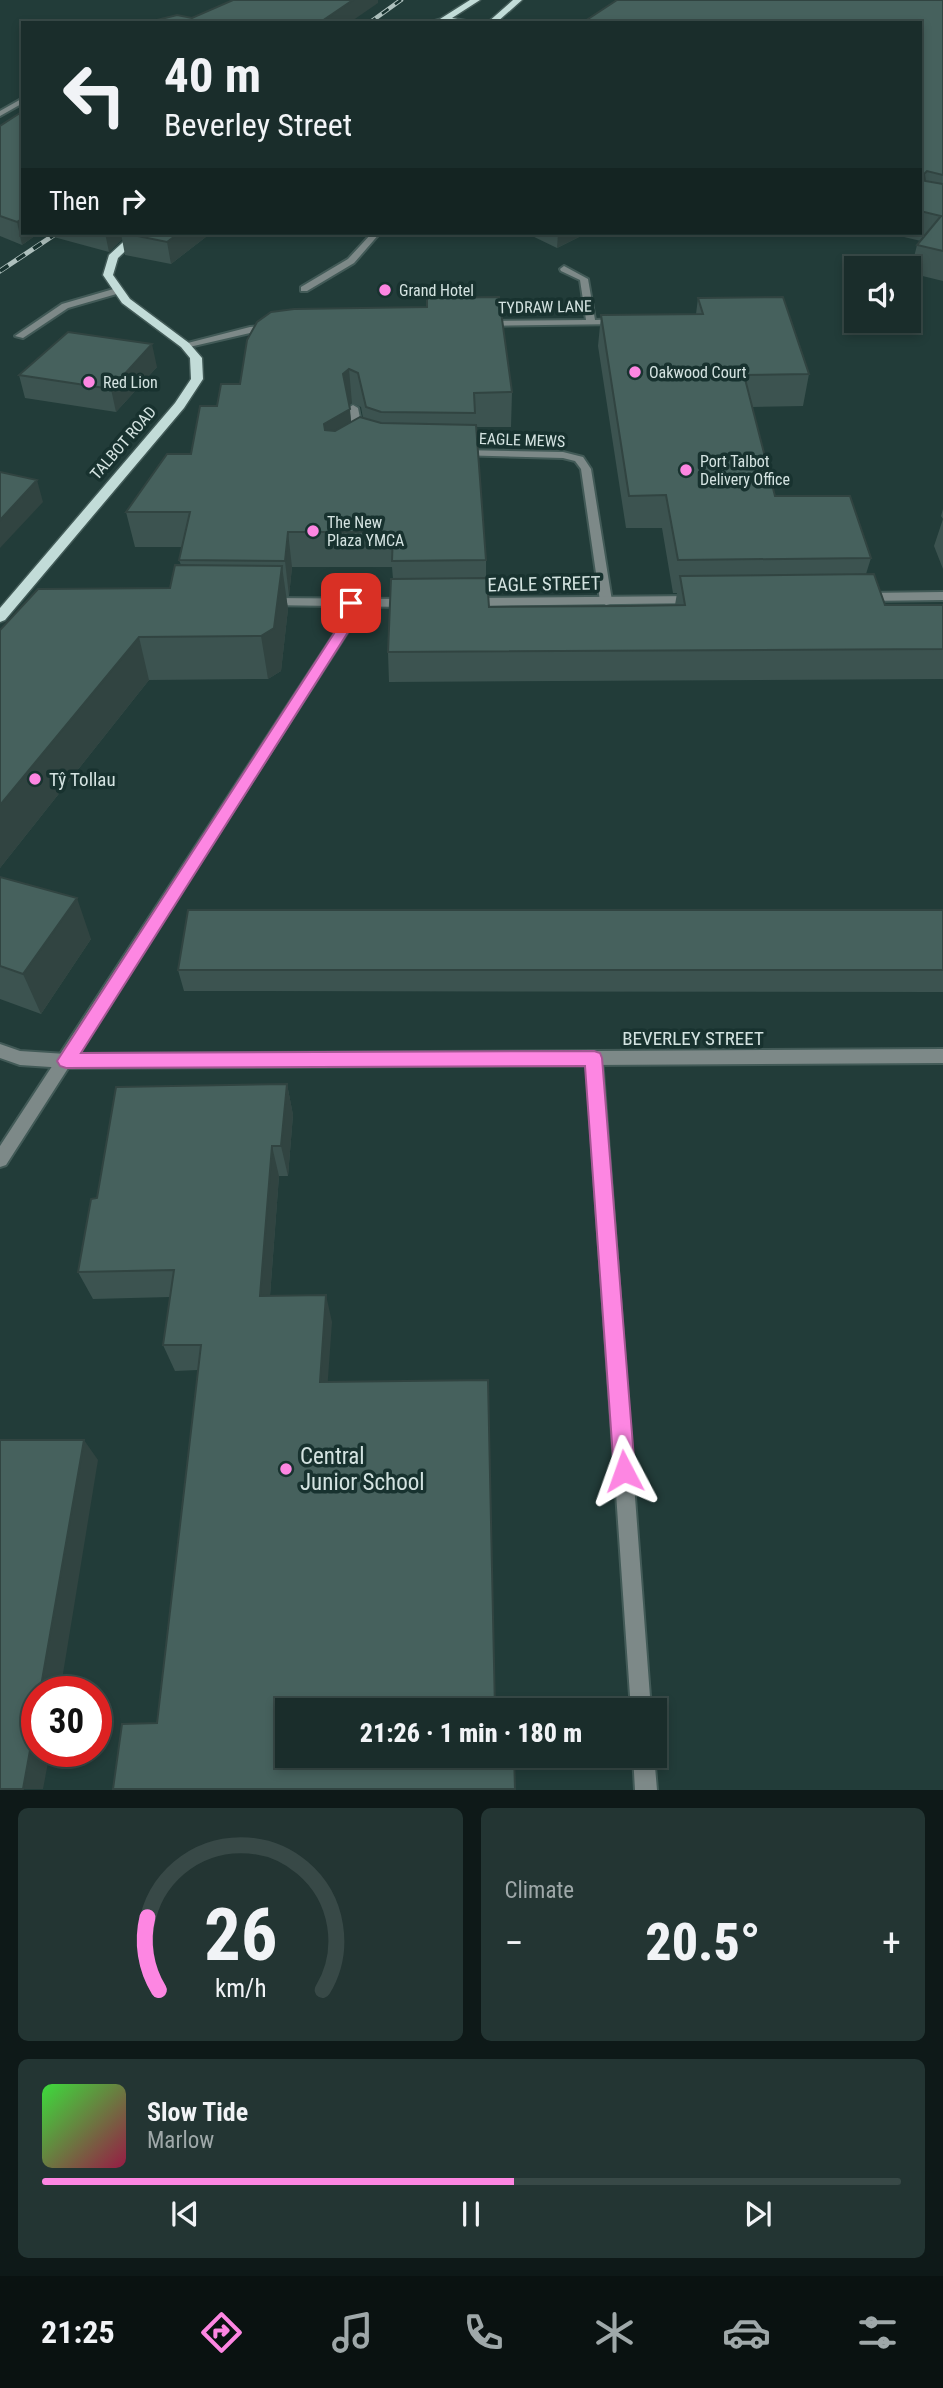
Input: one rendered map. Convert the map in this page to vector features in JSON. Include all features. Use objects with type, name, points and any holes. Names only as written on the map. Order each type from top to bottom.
[{"type":"main road","points":[[437,21],[476,0]]},
{"type":"main road","points":[[493,21],[518,0]]},
{"type":"main road","points":[[441,20],[453,21]]},
{"type":"main road","points":[[136,235],[123,245],[109,265],[108,275],[117,291],[135,309],[185,345]]},
{"type":"main road","name":"TALBOT ROAD","points":[[0,617],[27,596],[186,396],[199,372],[196,358],[185,345]]},
{"type":"street","points":[[0,114],[21,101]]},
{"type":"street","points":[[304,289],[351,261],[374,235]]},
{"type":"street","points":[[564,270],[584,279],[591,323]]},
{"type":"street","points":[[20,336],[65,306],[117,291]]},
{"type":"street","name":"TYDRAW LANE","points":[[471,324],[629,322]]},
{"type":"street","points":[[185,345],[250,330],[279,327]]},
{"type":"street","points":[[353,408],[362,449]]},
{"type":"street","name":"EAGLE MEWS","points":[[452,453],[563,455],[579,459],[586,469],[606,601]]},
{"type":"street","points":[[847,598],[943,596]]},
{"type":"street","name":"EAGLE STREET","points":[[458,602],[713,599]]},
{"type":"street","points":[[254,602],[418,603]]},
{"type":"street","points":[[0,1160],[350,618],[351,603]]},
{"type":"street","name":"BEVERLEY STREET","points":[[0,1051],[20,1058],[66,1061],[943,1056]]},
{"type":"street","points":[[594,1058],[640,1698]]},
{"type":"street","points":[[645,1768],[646,1790]]},
{"type":"building","points":[[233,0],[353,0],[322,21],[153,21],[177,15],[192,18]]},
{"type":"building","points":[[617,0],[943,0],[943,175],[927,171],[924,174],[925,181],[943,184],[943,251],[917,245],[941,216],[922,211],[922,21],[585,21]]},
{"type":"building","points":[[21,112],[21,219],[17,222],[0,216],[0,126]]},
{"type":"building","points":[[133,235],[176,235],[167,242]]},
{"type":"building","points":[[499,297],[512,392],[474,393],[475,413],[381,412],[366,407],[358,373],[349,369],[343,374],[350,409],[324,424],[325,430],[335,431],[360,417],[381,423],[476,425],[486,560],[392,561],[393,532],[288,532],[285,561],[179,560],[190,512],[126,512],[167,454],[191,454],[200,406],[217,406],[221,384],[240,384],[247,340],[257,322],[271,312],[294,309],[427,307],[427,298]]},
{"type":"building","points":[[783,297],[809,374],[744,375],[775,496],[850,496],[871,558],[678,560],[666,495],[629,496],[601,315],[703,314],[698,298]]},
{"type":"building","points":[[68,332],[152,344],[111,389],[19,375]]},
{"type":"building","points":[[0,472],[37,480],[0,520]]},
{"type":"building","points":[[175,565],[282,566],[274,628],[261,636],[139,637],[0,805],[0,630],[38,589],[170,588]]},
{"type":"building","points":[[874,574],[885,605],[943,605],[943,649],[388,652],[391,579],[487,578],[489,607],[630,606],[685,605],[680,576]]},
{"type":"building","points":[[0,877],[77,898],[23,974],[0,966]]},
{"type":"building","points":[[188,910],[943,910],[943,970],[178,970]]},
{"type":"building","points":[[287,1084],[281,1146],[272,1146],[260,1296],[326,1295],[320,1382],[488,1380],[495,1698],[275,1698],[275,1768],[514,1768],[515,1789],[113,1789],[122,1724],[157,1723],[201,1345],[163,1345],[174,1270],[78,1272],[91,1199],[97,1198],[116,1087]]},
{"type":"building","points":[[0,1440],[84,1440],[43,1676],[21,1676],[21,1767],[27,1767],[23,1789],[0,1789]]},
{"type":"railway","points":[[372,21],[401,0]]},
{"type":"railway","points":[[0,271],[54,235]]},
{"type":"place","name":"Grand Hotel","points":[[385,290]]},
{"type":"place","name":"Oakwood Court","points":[[635,372]]},
{"type":"place","name":"Red Lion","points":[[89,382]]},
{"type":"place","name":"Port Talbot Delivery Office","points":[[686,470]]},
{"type":"place","name":"The New Plaza YMCA","points":[[313,531]]},
{"type":"place","name":"Tŷ Tollau","points":[[35,779]]},
{"type":"place","name":"Central Junior School","points":[[286,1469]]},
{"type":"route","points":[[351,603],[350,618],[66,1061],[594,1058],[624,1471]]}]
